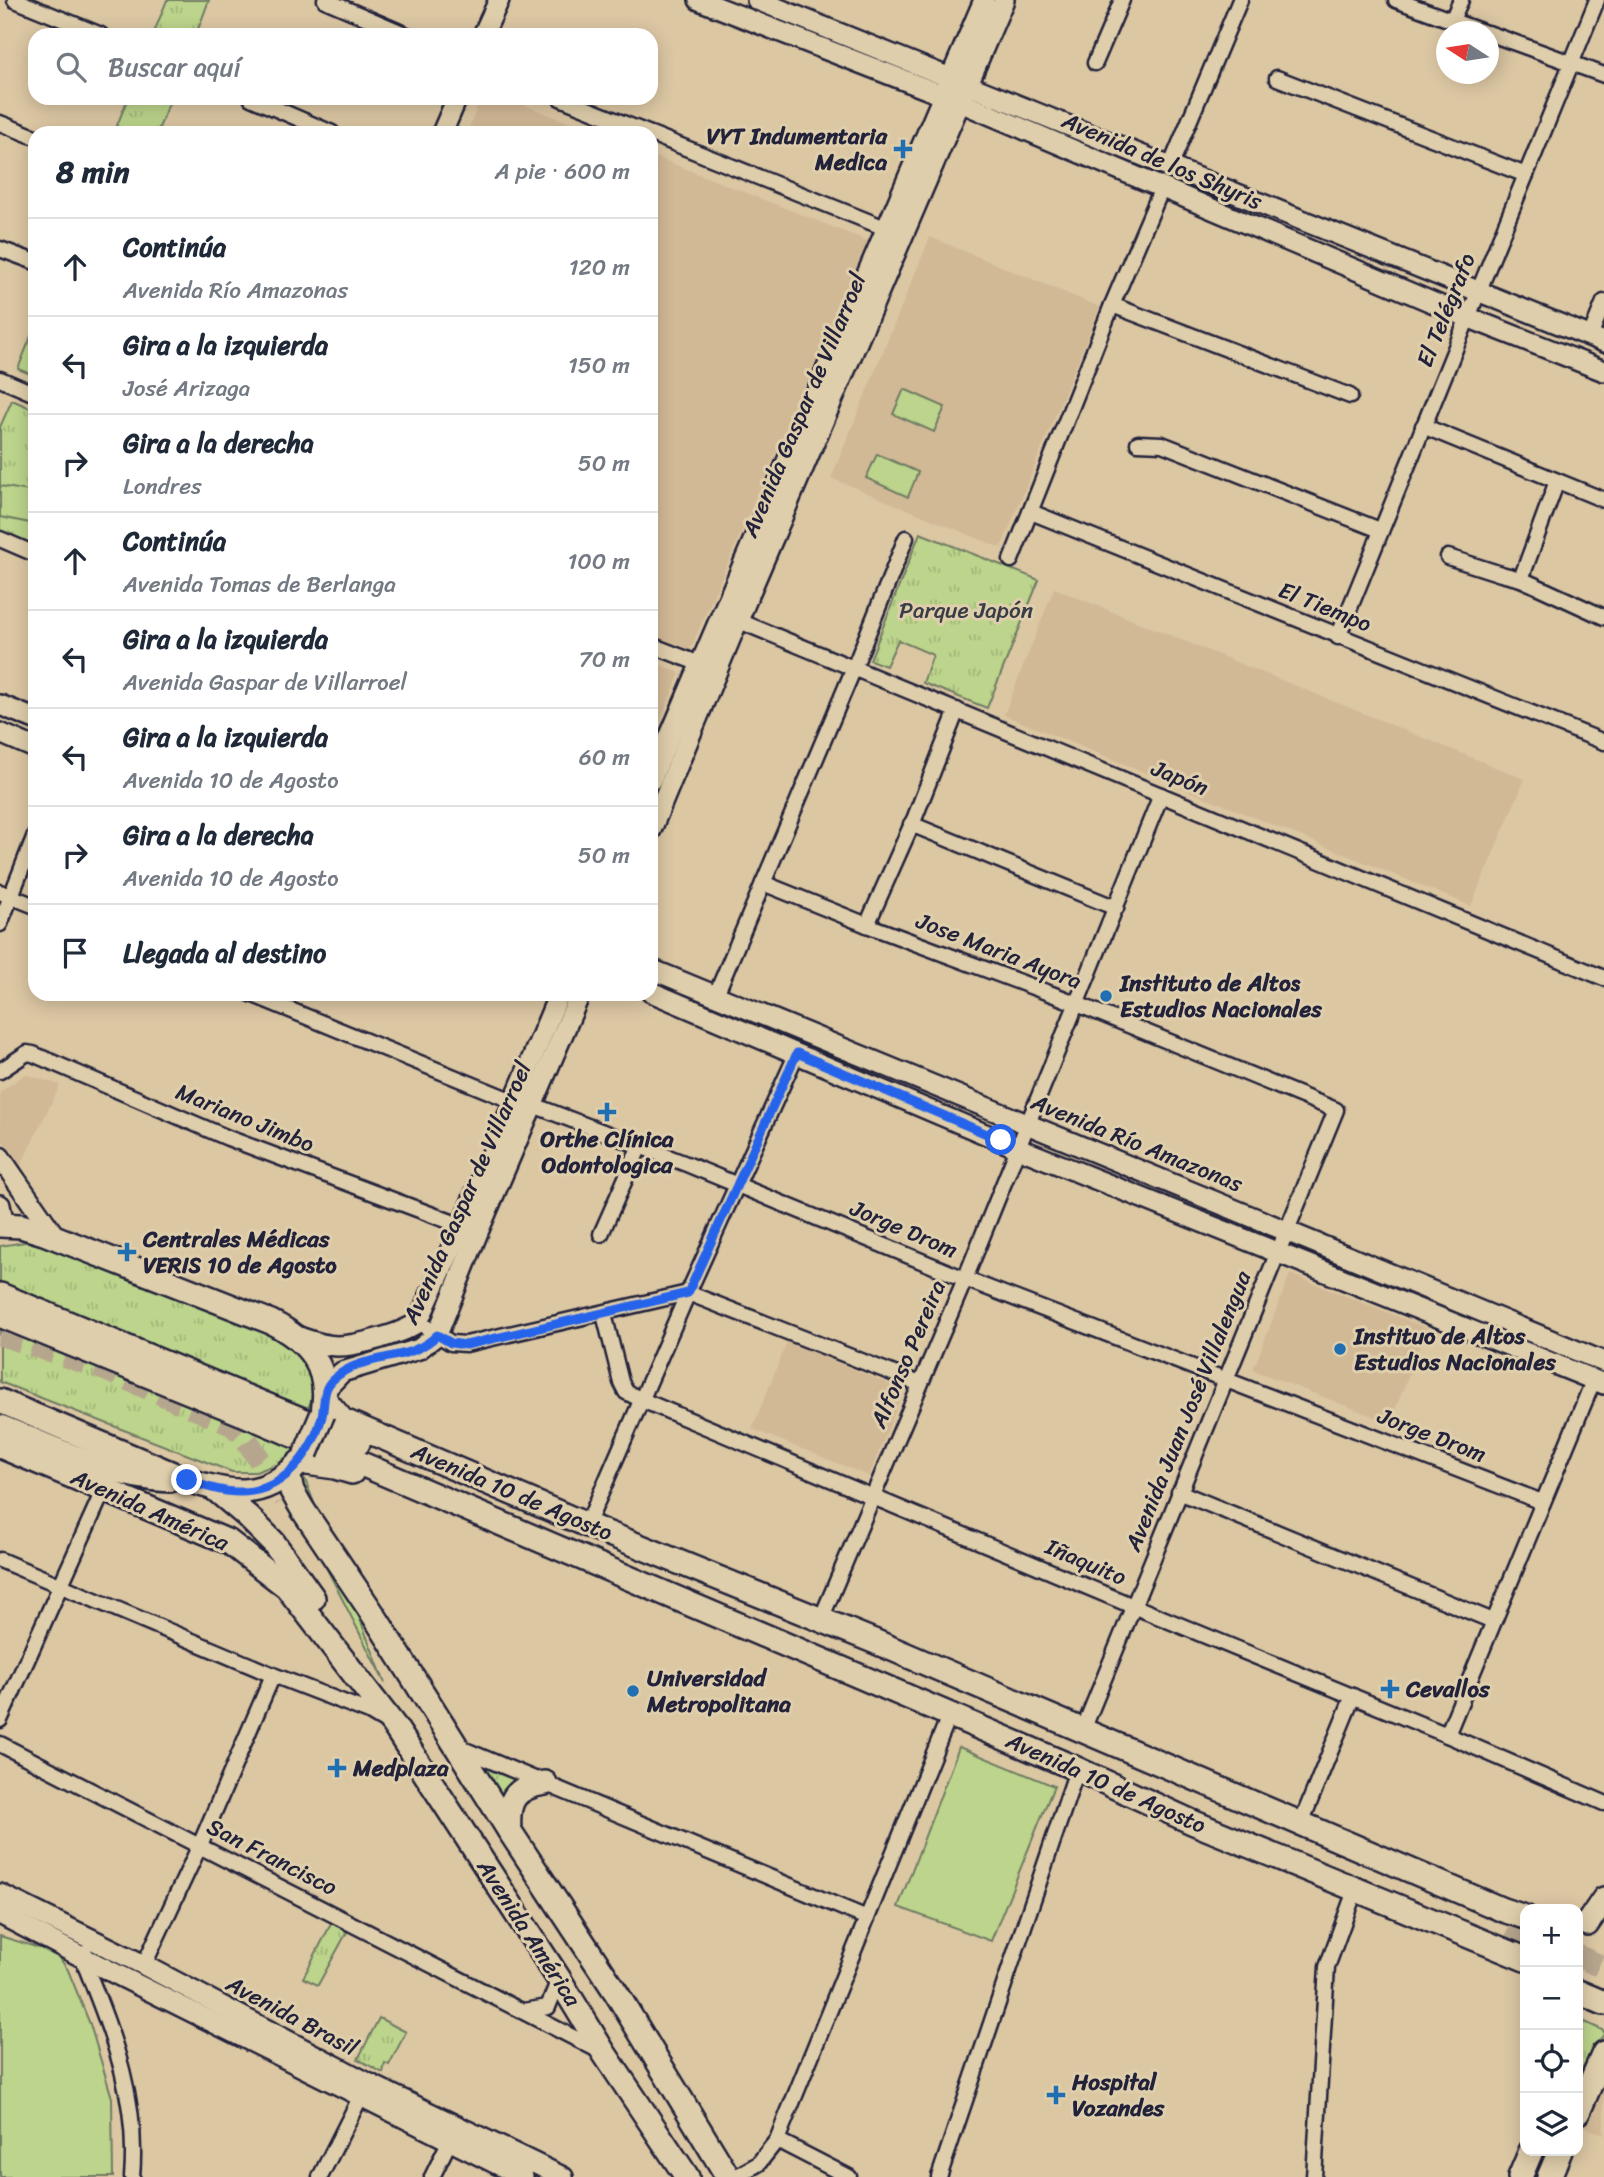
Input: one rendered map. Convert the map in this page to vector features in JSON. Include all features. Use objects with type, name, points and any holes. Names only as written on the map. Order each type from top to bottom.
[{"type":"main road","points":[[486,28],[499,0]]},
{"type":"main road","name":"Avenida de los Shyris","points":[[699,0],[1170,167],[1597,339]]},
{"type":"main road","name":"Avenida de los Shyris","points":[[757,0],[1162,188],[1467,317],[1604,371]]},
{"type":"main road","name":"Avenida Gaspar de Villarroel","points":[[658,800],[730,617],[955,90],[984,0]]},
{"type":"main road","name":"Avenida Gaspar de Villarroel","points":[[955,90],[1004,0]]},
{"type":"main road","points":[[445,126],[454,105]]},
{"type":"main road","name":"Avenida Gaspar de Villarroel","points":[[658,763],[700,664],[730,617]]},
{"type":"main road","points":[[0,705],[28,716]]},
{"type":"main road","points":[[0,733],[28,745]]},
{"type":"main road","name":"Avenida Río Amazonas","points":[[658,972],[1286,1231],[1602,1370]]},
{"type":"main road","name":"Avenida Río Amazonas","points":[[658,995],[1018,1148],[1278,1251],[1602,1370]]},
{"type":"main road","name":"Avenida Gaspar de Villarroel","points":[[524,1103],[557,1001]]},
{"type":"main road","name":"Avenida Gaspar de Villarroel","points":[[324,1401],[342,1372],[419,1349],[437,1335],[470,1229],[524,1103],[576,1001]]},
{"type":"main road","points":[[0,1157],[56,1238]]},
{"type":"main road","name":"Avenida 10 de Agosto","points":[[1,1218],[271,1322],[299,1338],[317,1362],[324,1401],[342,1420],[587,1525],[821,1619],[1503,1910],[1514,1927]]},
{"type":"main road","name":"Avenida Gaspar de Villarroel","points":[[299,1338],[325,1345],[347,1346],[409,1329],[418,1322],[470,1229]]},
{"type":"main road","name":"Avenida 10 de Agosto","points":[[0,1295],[587,1538],[673,1570],[708,1573]]},
{"type":"main road","name":"Avenida 10 de Agosto","points":[[0,1315],[190,1391],[1077,1770],[1192,1822],[1520,1957]]},
{"type":"main road","points":[[0,1401],[187,1480],[215,1489],[239,1492],[257,1490],[275,1483],[298,1463],[324,1401]]},
{"type":"main road","points":[[0,1427],[125,1474],[187,1480]]},
{"type":"main road","name":"Avenida América","points":[[0,1446],[229,1542],[287,1587],[395,1727],[604,2053],[687,2177]]},
{"type":"main road","name":"Avenida 10 de Agosto","points":[[298,1463],[335,1467],[388,1485],[652,1597],[689,1604]]},
{"type":"main road","name":"Avenida América","points":[[298,1463],[292,1491],[303,1510],[613,1989],[728,2177]]},
{"type":"main road","name":"Avenida América","points":[[215,1489],[273,1542],[337,1632],[368,1692]]},
{"type":"main road","name":"Avenida América","points":[[379,1642],[425,1716],[455,1745]]},
{"type":"main road","points":[[1200,1779],[1227,1804],[1514,1927]]},
{"type":"main road","points":[[509,1830],[508,1812],[514,1798],[527,1787],[545,1783]]},
{"type":"main road","points":[[1192,1822],[1223,1822],[1514,1927]]},
{"type":"main road","name":"Avenida Brasil","points":[[0,1894],[144,1965],[364,2090]]},
{"type":"main road","points":[[1590,1925],[1604,1899]]},
{"type":"main road","name":"Avenida Brasil","points":[[0,1914],[82,1957],[453,2134],[564,2177]]},
{"type":"main road","points":[[1583,1994],[1604,2003]]},
{"type":"main road","points":[[1583,2101],[1604,2053]]},
{"type":"main road","name":"Avenida Brasil","points":[[453,2134],[523,2177]]},
{"type":"main road","points":[[1520,2177],[1529,2156]]},
{"type":"main road","points":[[1549,2177],[1558,2156]]},
{"type":"street","points":[[15,0],[84,28]]},
{"type":"street","points":[[325,0],[391,28]]},
{"type":"street","points":[[1095,63],[1122,0]]},
{"type":"street","points":[[1170,167],[1240,0]]},
{"type":"street","points":[[1396,0],[1452,20],[1461,0]]},
{"type":"street","name":"El Telégrafo","points":[[1338,637],[1597,0]]},
{"type":"street","points":[[1499,36],[1604,75]]},
{"type":"street","points":[[1277,78],[1526,175]]},
{"type":"street","points":[[267,105],[316,126]]},
{"type":"street","points":[[577,105],[629,126]]},
{"type":"street","points":[[0,122],[28,134]]},
{"type":"street","points":[[658,138],[895,232]]},
{"type":"street","points":[[1011,560],[1112,305],[1162,188]]},
{"type":"street","points":[[0,249],[28,259]]},
{"type":"street","points":[[1597,339],[1604,302]]},
{"type":"street","points":[[1112,305],[1350,396]]},
{"type":"street","points":[[0,379],[28,391]]},
{"type":"street","points":[[1423,426],[1604,500]]},
{"type":"street","points":[[1138,443],[1162,444],[1380,530]]},
{"type":"street","points":[[1521,579],[1557,481]]},
{"type":"street","name":"El Tiempo","points":[[1031,512],[1338,637],[1603,738]]},
{"type":"street","points":[[715,996],[906,538]]},
{"type":"street","points":[[0,539],[28,551]]},
{"type":"street","points":[[1448,557],[1521,579],[1604,617]]},
{"type":"street","name":"Japón","points":[[730,617],[1604,978]]},
{"type":"street","points":[[658,648],[700,664]]},
{"type":"street","points":[[867,925],[957,710]]},
{"type":"street","name":"Alfonso Pereira","points":[[821,1619],[965,1279],[1161,795]]},
{"type":"street","points":[[911,824],[1116,908]]},
{"type":"street","points":[[0,924],[6,893],[28,849]]},
{"type":"street","name":"Jose Maria Ayora","points":[[763,883],[1077,1004],[1336,1110]]},
{"type":"street","points":[[6,893],[28,903]]},
{"type":"street","name":"Jorge Drom","points":[[269,1001],[524,1103],[738,1184],[965,1279],[1542,1502]]},
{"type":"street","points":[[587,1525],[797,1053]]},
{"type":"street","name":"Mariano Jimbo","points":[[0,1071],[27,1054],[33,1054],[228,1138],[470,1229]]},
{"type":"street","name":"Avenida Juan José Villalengua","points":[[1083,1730],[1336,1110]]},
{"type":"street","points":[[601,1234],[640,1146]]},
{"type":"street","points":[[418,1322],[451,1343],[466,1345],[688,1293],[920,1384]]},
{"type":"street","name":"Iñaquito","points":[[604,1314],[621,1382],[626,1392],[642,1400],[1604,1803]]},
{"type":"street","points":[[1447,1735],[1542,1502],[1602,1370]]},
{"type":"street","points":[[0,1720],[104,1489]]},
{"type":"street","points":[[1179,1492],[1493,1621]]},
{"type":"street","points":[[0,1560],[273,1675],[369,1712],[395,1727]]},
{"type":"street","points":[[144,1965],[200,1845],[273,1675]]},
{"type":"street","points":[[1301,1823],[1353,1696]]},
{"type":"street","points":[[735,2177],[758,2164],[776,2140],[949,1716]]},
{"type":"street","name":"San Francisco","points":[[0,1744],[604,2053]]},
{"type":"street","points":[[455,1745],[867,1918]]},
{"type":"street","points":[[939,2177],[1077,1770]]},
{"type":"street","points":[[1314,2177],[1327,1967],[1356,1888]]},
{"type":"street","points":[[94,1941],[82,1957],[118,2050],[129,2098],[133,2134],[132,2177]]},
{"type":"street","points":[[524,2011],[548,2007],[559,1979]]},
{"type":"street","points":[[320,2177],[364,2090]]},
{"type":"street","points":[[432,2177],[453,2134]]},
{"type":"street","points":[[776,2140],[849,2177]]},
{"type":"shaded area","points":[[478,105],[525,105],[577,126],[470,126]]},
{"type":"shaded area","points":[[658,158],[868,241],[690,650],[658,638]]},
{"type":"shaded area","points":[[930,237],[1100,307],[1001,548],[831,478]]},
{"type":"shaded area","points":[[1054,588],[1525,779],[1471,906],[1004,715]]},
{"type":"shaded area","points":[[658,664],[680,673],[658,727]]},
{"type":"shaded area","points":[[25,1074],[60,1085],[20,1167],[0,1137],[0,1092]]},
{"type":"shaded area","name":"Instituo de Altos Estudios Nacionales","points":[[1290,1274],[1427,1328],[1390,1423],[1253,1370]]},
{"type":"shaded area","points":[[787,1342],[904,1390],[869,1476],[752,1429]]},
{"type":"shaded area","points":[[1604,2057],[1604,2135],[1583,2126],[1583,2101]]},
{"type":"green space","points":[[167,0],[209,0],[199,28],[156,28]]},
{"type":"green space","points":[[125,105],[168,105],[160,126],[117,126]]},
{"type":"green space","points":[[28,344],[28,373],[18,369]]},
{"type":"green space","points":[[904,389],[945,407],[934,432],[893,414]]},
{"type":"green space","points":[[12,400],[28,407],[28,547],[0,534],[0,427]]},
{"type":"green space","points":[[877,454],[918,472],[908,497],[866,478]]},
{"type":"green space","points":[[0,486],[28,491],[28,523],[0,517]]},
{"type":"green space","name":"Parque Japón","points":[[920,533],[1039,580],[987,708],[923,683],[933,655],[898,640],[886,666],[870,660]]},
{"type":"green space","points":[[37,1240],[277,1332],[295,1347],[308,1364],[313,1384],[308,1408],[0,1287],[0,1246]]},
{"type":"green space","points":[[0,1325],[294,1440],[293,1449],[385,1683],[274,1465],[256,1472],[232,1472],[0,1382]]},
{"type":"green space","points":[[959,1747],[1054,1786],[991,1941],[898,1907]]},
{"type":"green space","points":[[476,1764],[525,1784],[505,1808]]},
{"type":"green space","points":[[332,1922],[347,1932],[318,1985],[303,1978]]},
{"type":"green space","points":[[0,1936],[56,1953],[68,1970],[90,2024],[112,2098],[113,2177],[0,2177]]},
{"type":"green space","points":[[379,2018],[406,2032],[389,2065],[385,2063],[383,2073],[358,2059]]},
{"type":"green space","points":[[1583,2021],[1604,2031],[1583,2068]]},
{"type":"tunnel","points":[[0,1334],[104,1369],[233,1425],[244,1436],[285,1499]]},
{"type":"tunnel","points":[[1505,1937],[1520,1943]]},
{"type":"tunnel","points":[[1583,1958],[1604,1968]]},
{"type":"place","name":"VYT Indumentaria Medica","points":[[903,149]]},
{"type":"place","name":"Instituto de Altos Estudios Nacionales","points":[[1106,996]]},
{"type":"place","name":"Orthe Clínica Odontologica","points":[[607,1112]]},
{"type":"place","name":"Centrales Médicas VERIS 10 de Agosto","points":[[127,1252]]},
{"type":"place","name":"Instituo de Altos Estudios Nacionales","points":[[1340,1349]]},
{"type":"place","name":"Cevallos","points":[[1390,1689]]},
{"type":"place","name":"Universidad Metropolitana","points":[[633,1691]]},
{"type":"place","name":"Medplaza","points":[[337,1768]]},
{"type":"place","name":"Hospital Vozandes","points":[[1056,2095]]},
{"type":"route","points":[[187,1480],[215,1489],[239,1492],[257,1490],[275,1483],[300,1462],[312,1443],[323,1413],[324,1390],[330,1381],[351,1368],[419,1349],[429,1344],[437,1335],[451,1343],[466,1345],[688,1293],[797,1053],[1001,1140]]}]
